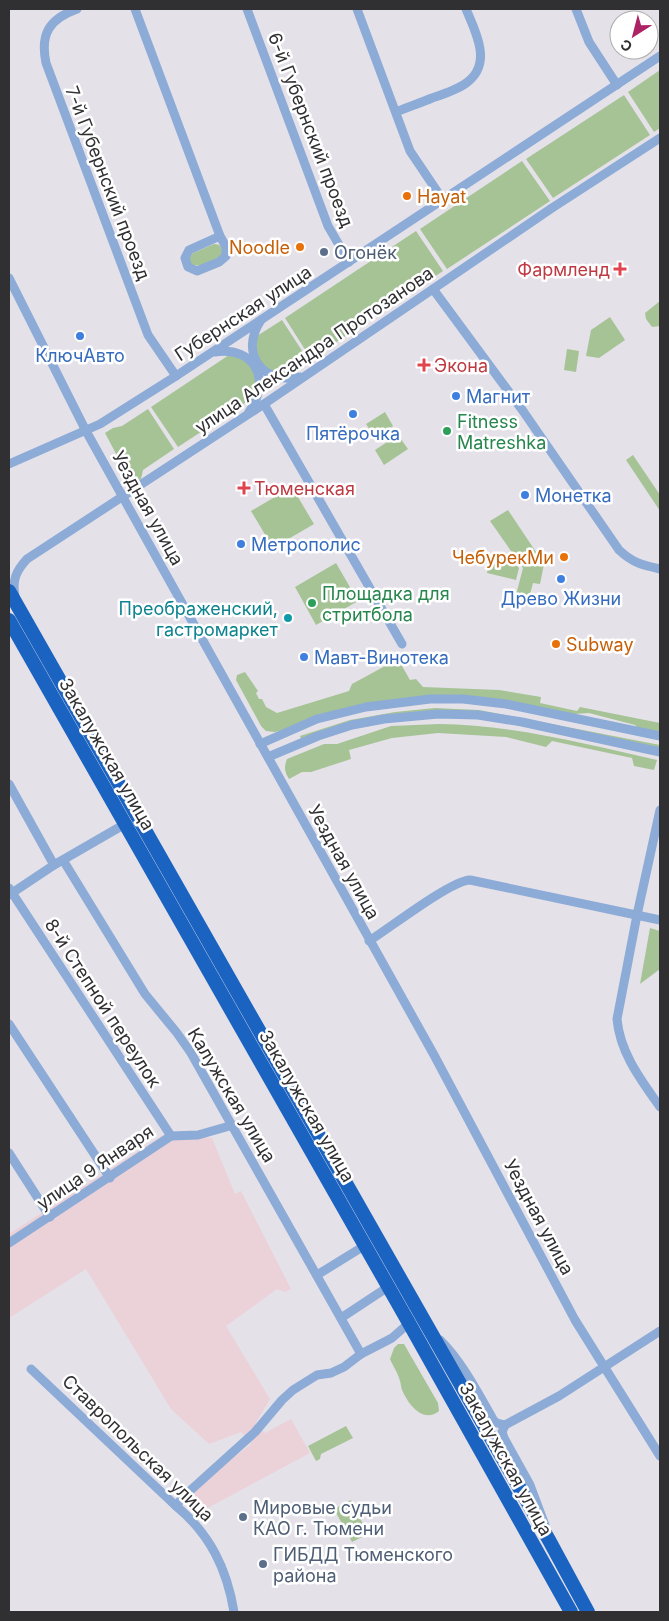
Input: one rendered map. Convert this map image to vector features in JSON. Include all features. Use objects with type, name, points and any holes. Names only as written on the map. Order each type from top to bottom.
[{"type":"highway","points":[[9,591],[379,1240],[588,1612]]},
{"type":"highway","name":"Закалужская улица","points":[[9,620],[409,1323],[570,1612]]},
{"type":"street","name":"7-й Губернский проезд","points":[[77,9],[61,16],[50,26],[44,46],[46,63],[148,335],[176,376]]},
{"type":"street","points":[[135,9],[227,252],[223,260],[201,270],[197,271],[188,267],[185,258],[189,250],[220,236]]},
{"type":"street","name":"6-й Губернский проезд","points":[[247,9],[328,226],[349,262]]},
{"type":"street","points":[[357,9],[410,151],[443,200]]},
{"type":"street","points":[[396,112],[457,89],[474,76],[480,63],[480,48],[466,9]]},
{"type":"street","points":[[576,9],[589,42],[617,85]]},
{"type":"street","name":"Губернская улица","points":[[9,464],[86,431],[176,376],[660,57]]},
{"type":"street","name":"улица Александра Протозанова","points":[[17,606],[13,586],[15,576],[19,567],[27,559],[264,404],[660,138]]},
{"type":"street","name":"Уездная улица","points":[[9,278],[86,431],[434,1055],[575,1320],[660,1456]]},
{"type":"street","points":[[434,289],[523,411],[619,550],[637,564],[660,569]]},
{"type":"street","points":[[263,318],[256,328],[252,347],[255,358],[261,367],[268,374],[279,379],[304,376]]},
{"type":"street","points":[[211,352],[226,350],[238,353],[248,359],[256,369],[260,381],[258,394],[245,416]]},
{"type":"street","points":[[264,404],[402,644]]},
{"type":"street","points":[[260,744],[317,719],[366,707],[430,699],[463,699],[506,704],[660,736]]},
{"type":"street","points":[[268,758],[318,736],[352,724],[384,718],[438,714],[478,715],[522,722],[660,752]]},
{"type":"street","points":[[9,784],[54,865]]},
{"type":"street","points":[[660,810],[617,1019],[618,1032],[623,1048],[632,1066],[660,1107]]},
{"type":"street","points":[[10,892],[125,824]]},
{"type":"street","name":"Калужская улица","points":[[63,860],[145,994],[191,1053],[361,1354]]},
{"type":"street","points":[[369,941],[464,881],[479,882],[660,920]]},
{"type":"street","name":"8-й Степной переулок","points":[[10,892],[171,1136]]},
{"type":"street","points":[[9,1024],[110,1178]]},
{"type":"street","name":"улица 9 Января","points":[[9,1243],[171,1136],[198,1135],[233,1125]]},
{"type":"street","points":[[9,1153],[50,1217]]},
{"type":"street","points":[[317,1275],[364,1246]]},
{"type":"street","points":[[341,1318],[388,1287]]},
{"type":"street","points":[[176,1506],[183,1497],[255,1432],[293,1390],[317,1375],[332,1373],[344,1367],[361,1354],[392,1338],[409,1323]]},
{"type":"street","points":[[426,1325],[449,1349],[469,1377],[494,1421],[505,1425]]},
{"type":"street","points":[[549,1540],[542,1514],[530,1484],[504,1438],[502,1432],[505,1425],[604,1368],[660,1331]]},
{"type":"street","name":"Ставропольская улица","points":[[31,1369],[193,1520],[209,1541],[230,1589],[234,1612]]},
{"type":"shaded area","points":[[166,1133],[212,1138],[235,1194],[241,1191],[291,1289],[285,1292],[277,1289],[226,1326],[270,1399],[255,1424],[265,1433],[291,1419],[310,1453],[204,1510],[192,1490],[251,1444],[241,1432],[209,1444],[171,1409],[86,1269],[9,1318],[9,1234]]},
{"type":"green space","points":[[660,70],[660,128],[654,132],[628,92]]},
{"type":"green space","points":[[624,95],[650,135],[553,198],[526,159]]},
{"type":"green space","points":[[522,161],[550,201],[447,269],[420,229]]},
{"type":"green space","points":[[416,231],[443,271],[311,359],[285,318]]},
{"type":"green space","points":[[214,244],[219,245],[223,253],[217,259],[209,264],[191,265],[189,258],[193,253]]},
{"type":"green space","points":[[660,301],[660,326],[652,327],[646,319],[645,313]]},
{"type":"green space","points":[[610,317],[625,340],[599,358],[586,356],[591,330]]},
{"type":"green space","points":[[282,320],[308,360],[284,377],[270,370],[261,362],[256,345],[257,336]]},
{"type":"green space","points":[[567,349],[579,351],[576,372],[564,370]]},
{"type":"green space","points":[[229,355],[249,364],[252,369],[255,381],[254,397],[178,447],[151,407]]},
{"type":"green space","points":[[148,409],[174,449],[143,470],[141,479],[136,482],[129,478],[105,433],[113,428],[122,426]]},
{"type":"green space","points":[[385,412],[393,426],[375,437],[366,424]]},
{"type":"green space","points":[[398,435],[408,449],[384,465],[375,450]]},
{"type":"green space","points":[[633,455],[660,495],[660,511],[626,460]]},
{"type":"green space","points":[[292,487],[314,524],[273,548],[251,511]]},
{"type":"green space","points":[[508,510],[544,564],[540,584],[533,583],[528,602],[515,599],[523,568],[490,521]]},
{"type":"green space","points":[[509,554],[519,568],[516,580],[487,573],[488,568]]},
{"type":"green space","points":[[336,563],[358,601],[316,625],[295,587]]},
{"type":"green space","points":[[398,659],[410,680],[416,679],[423,687],[499,690],[541,697],[540,703],[577,711],[580,707],[660,723],[660,733],[589,713],[574,714],[480,697],[438,695],[385,702],[275,732],[266,731],[261,726],[236,680],[237,675],[245,672],[258,691],[256,693],[259,699],[262,699],[266,707],[277,713],[349,691],[352,684]]},
{"type":"green space","points":[[435,708],[479,710],[660,745],[659,748],[435,712],[301,739],[300,736],[350,720],[395,712]]},
{"type":"green space","points":[[467,725],[522,732],[657,760],[654,770],[634,766],[632,758],[552,741],[546,747],[506,737],[438,733],[392,738],[349,750],[351,759],[311,772],[302,772],[289,779],[285,771],[287,759],[324,744],[337,744],[391,726]]},
{"type":"green space","points":[[650,928],[660,931],[660,969],[640,984]]},
{"type":"green space","points":[[398,1344],[404,1344],[438,1403],[439,1411],[428,1415],[423,1414],[418,1412],[409,1403],[402,1391],[398,1375],[390,1359],[394,1348]]},
{"type":"green space","points":[[346,1426],[353,1438],[321,1454],[320,1459],[316,1461],[308,1446]]},
{"type":"green space","points":[[351,1500],[368,1534],[352,1542],[334,1509]]},
{"type":"place","name":"Hayat","points":[[407,196]]},
{"type":"place","name":"Noodle","points":[[300,247]]},
{"type":"place","name":"Огонёк","points":[[324,252]]},
{"type":"place","name":"Фармленд","points":[[620,269]]},
{"type":"place","name":"КлючАвто","points":[[80,336]]},
{"type":"place","name":"Экона","points":[[424,365]]},
{"type":"place","name":"Магнит","points":[[456,396]]},
{"type":"place","name":"Пятёрочка","points":[[353,414]]},
{"type":"place","name":"Fitness Matreshka","points":[[447,431]]},
{"type":"place","name":"Тюменская","points":[[244,488]]},
{"type":"place","name":"Монетка","points":[[525,495]]},
{"type":"place","name":"Метрополис","points":[[241,544]]},
{"type":"place","name":"ЧебурекМи","points":[[564,557]]},
{"type":"place","name":"Древо Жизни","points":[[561,579]]},
{"type":"place","name":"Площадка для стритбола","points":[[312,603]]},
{"type":"place","name":"Преображенский, гастромаркет","points":[[288,618]]},
{"type":"place","name":"Subway","points":[[556,644]]},
{"type":"place","name":"Мавт-Винотека","points":[[304,657]]},
{"type":"place","name":"Мировые судьи КАО г. Тюмени","points":[[243,1517]]},
{"type":"place","name":"ГИБДД Тюменского района","points":[[263,1564]]}]
